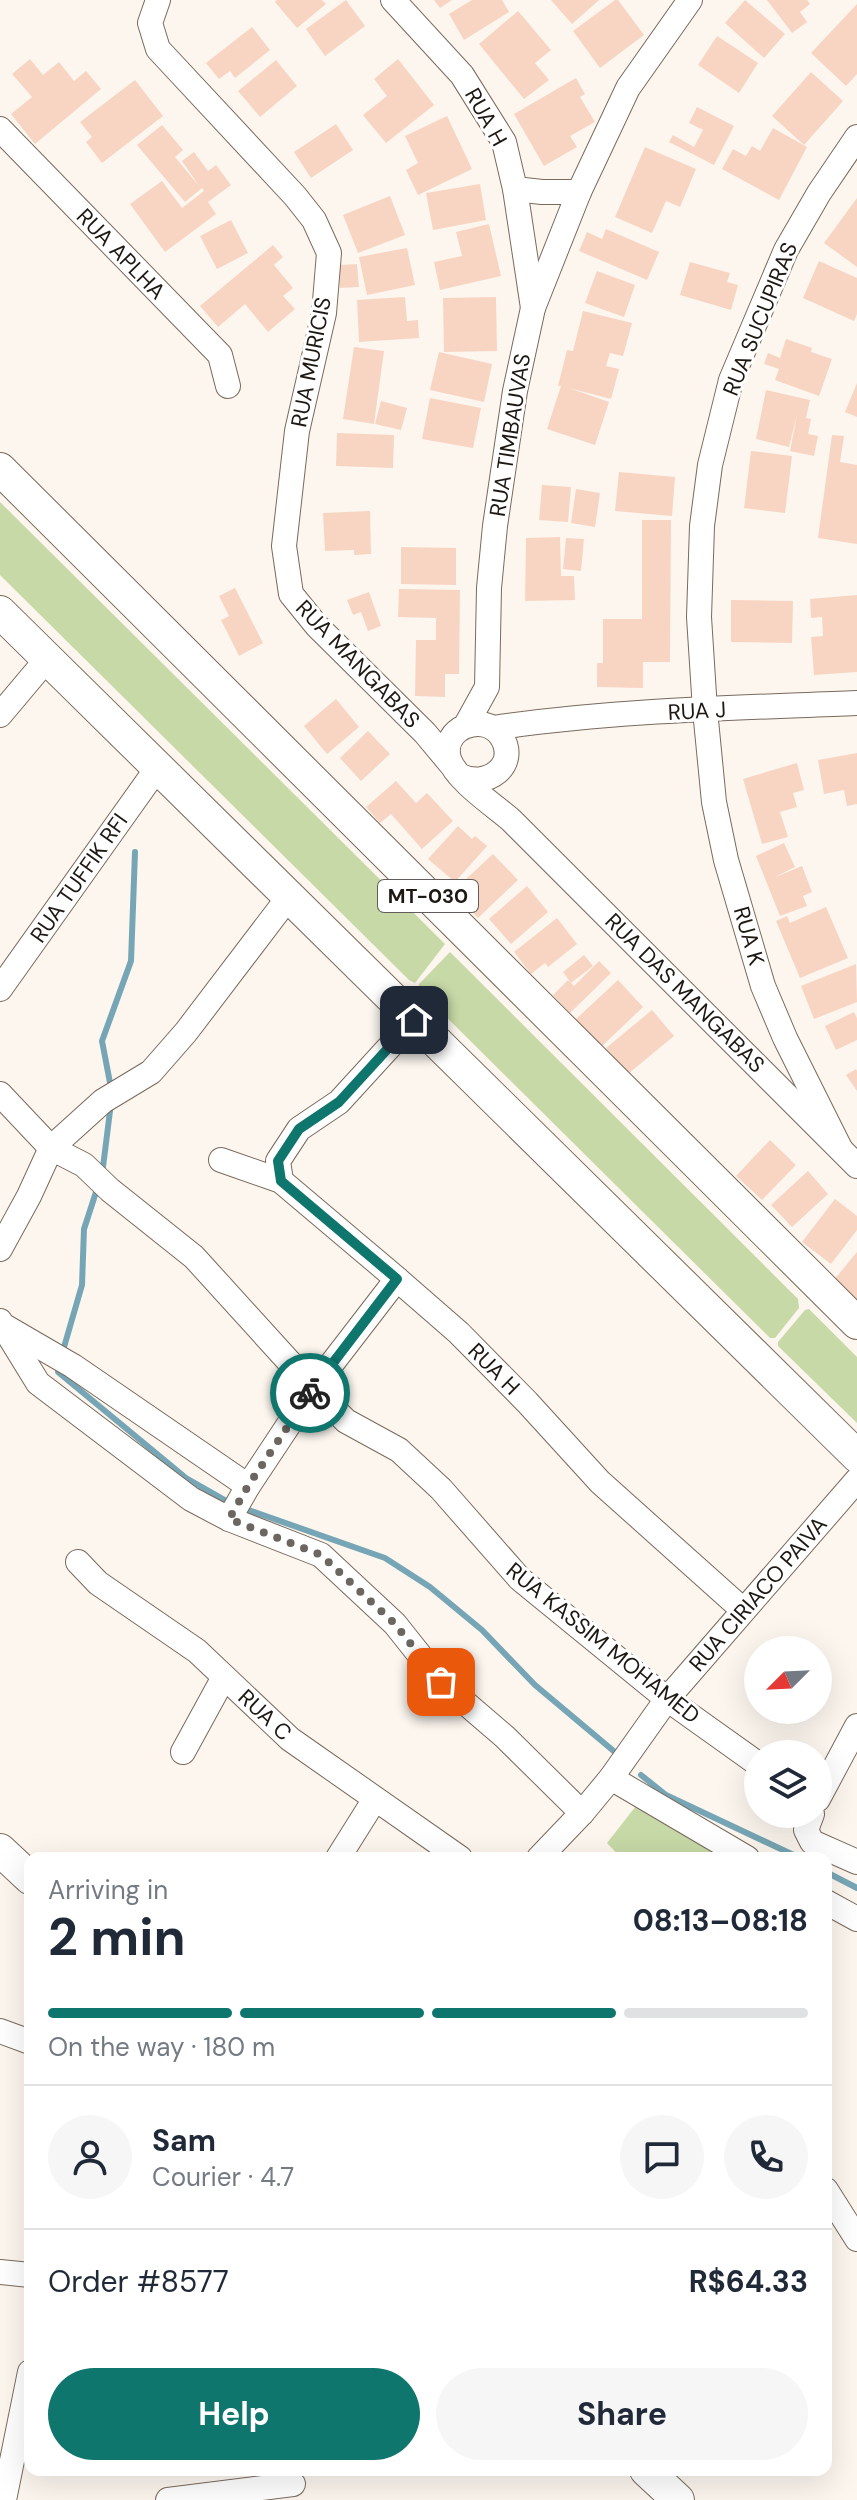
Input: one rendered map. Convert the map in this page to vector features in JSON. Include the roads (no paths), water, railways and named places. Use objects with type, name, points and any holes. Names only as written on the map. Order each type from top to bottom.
[{"type":"main road","name":"MT-030","points":[[0,469],[857,1323]]},
{"type":"main road","points":[[0,612],[857,1456]]},
{"type":"main road","points":[[0,1850],[24,1872]]},
{"type":"main road","points":[[652,2476],[678,2500]]},
{"type":"street","name":"RUA MURICIS","points":[[158,0],[150,23],[158,49],[295,196],[314,220],[329,253],[324,313],[297,431],[284,546],[291,594]]},
{"type":"street","name":"RUA H","points":[[393,0],[462,75],[504,142],[515,189],[533,308]]},
{"type":"street","name":"RUA TIMBAUVAS","points":[[476,728],[493,712],[493,701],[487,687],[489,588],[495,526],[515,391],[533,308],[579,192],[628,88],[681,4]]},
{"type":"street","name":"RUA APLHA","points":[[0,129],[220,355],[228,386]]},
{"type":"street","name":"RUA SUCUPIRAS","points":[[705,710],[699,617],[702,526],[710,465],[731,380],[786,250],[857,137]]},
{"type":"street","points":[[515,189],[579,192]]},
{"type":"street","name":"RUA MANGABAS","points":[[291,594],[317,626],[425,733],[455,769]]},
{"type":"street","points":[[0,715],[47,659]]},
{"type":"street","name":"RUA J","points":[[425,733],[537,721],[857,703]]},
{"type":"street","name":"RUA K","points":[[705,710],[717,817],[726,860],[763,986],[785,1038],[840,1148]]},
{"type":"street","points":[[511,820],[503,796],[504,760],[500,734],[476,728],[450,741],[448,752],[455,769],[468,780],[488,779],[504,760],[537,721]]},
{"type":"street","name":"RUA TUFFIK RFI","points":[[0,989],[158,767]]},
{"type":"street","name":"RUA DAS MANGABAS","points":[[455,769],[511,820],[857,1166]]},
{"type":"street","points":[[0,1249],[51,1148],[113,1095],[151,1072],[186,1032],[288,898]]},
{"type":"street","points":[[281,1181],[278,1161],[299,1129],[339,1102],[414,1020]]},
{"type":"street","name":"RUA KASSIM MOHAMED","points":[[0,1094],[51,1148],[84,1165],[110,1190],[194,1257],[346,1421],[399,1450],[441,1489],[520,1579],[667,1699],[744,1754]]},
{"type":"street","name":"RUA H","points":[[221,1160],[281,1181],[397,1279],[459,1333],[600,1482],[743,1610]]},
{"type":"street","points":[[237,1506],[313,1388],[397,1279]]},
{"type":"street","points":[[1,1323],[38,1383],[191,1499],[237,1506]]},
{"type":"street","points":[[1,1323],[73,1366],[237,1506],[321,1555],[395,1624],[441,1682],[505,1737],[582,1813]]},
{"type":"street","name":"RUA CIRIACO PAIVA","points":[[545,1852],[611,1778],[667,1699],[857,1480]]},
{"type":"street","name":"RUA C","points":[[78,1562],[98,1583],[197,1651],[290,1739],[451,1852]]},
{"type":"street","points":[[183,1752],[224,1677]]},
{"type":"street","points":[[832,1772],[857,1726]]},
{"type":"street","points":[[611,1778],[737,1852]]},
{"type":"street","points":[[342,1852],[375,1799]]},
{"type":"street","points":[[807,1828],[812,1842],[857,1862]]},
{"type":"street","points":[[832,1905],[857,1919]]},
{"type":"street","points":[[0,2031],[24,2040]]},
{"type":"street","points":[[832,2199],[857,2239]]},
{"type":"street","points":[[0,2272],[24,2274]]},
{"type":"street","points":[[4,2500],[24,2402]]},
{"type":"street","points":[[168,2500],[293,2485]]},
{"type":"waterway","points":[[111,1088],[102,1041],[131,961],[135,852]]},
{"type":"waterway","points":[[102,1175],[111,1103]]},
{"type":"waterway","points":[[62,1354],[82,1285],[84,1229],[98,1186]]},
{"type":"waterway","points":[[59,1365],[58,1372],[186,1478],[230,1503]]},
{"type":"waterway","points":[[240,1507],[385,1558],[430,1587],[482,1630],[535,1685],[616,1753]]},
{"type":"waterway","points":[[641,1775],[666,1795],[787,1852]]},
{"type":"waterway","points":[[832,1875],[857,1888]]}]
